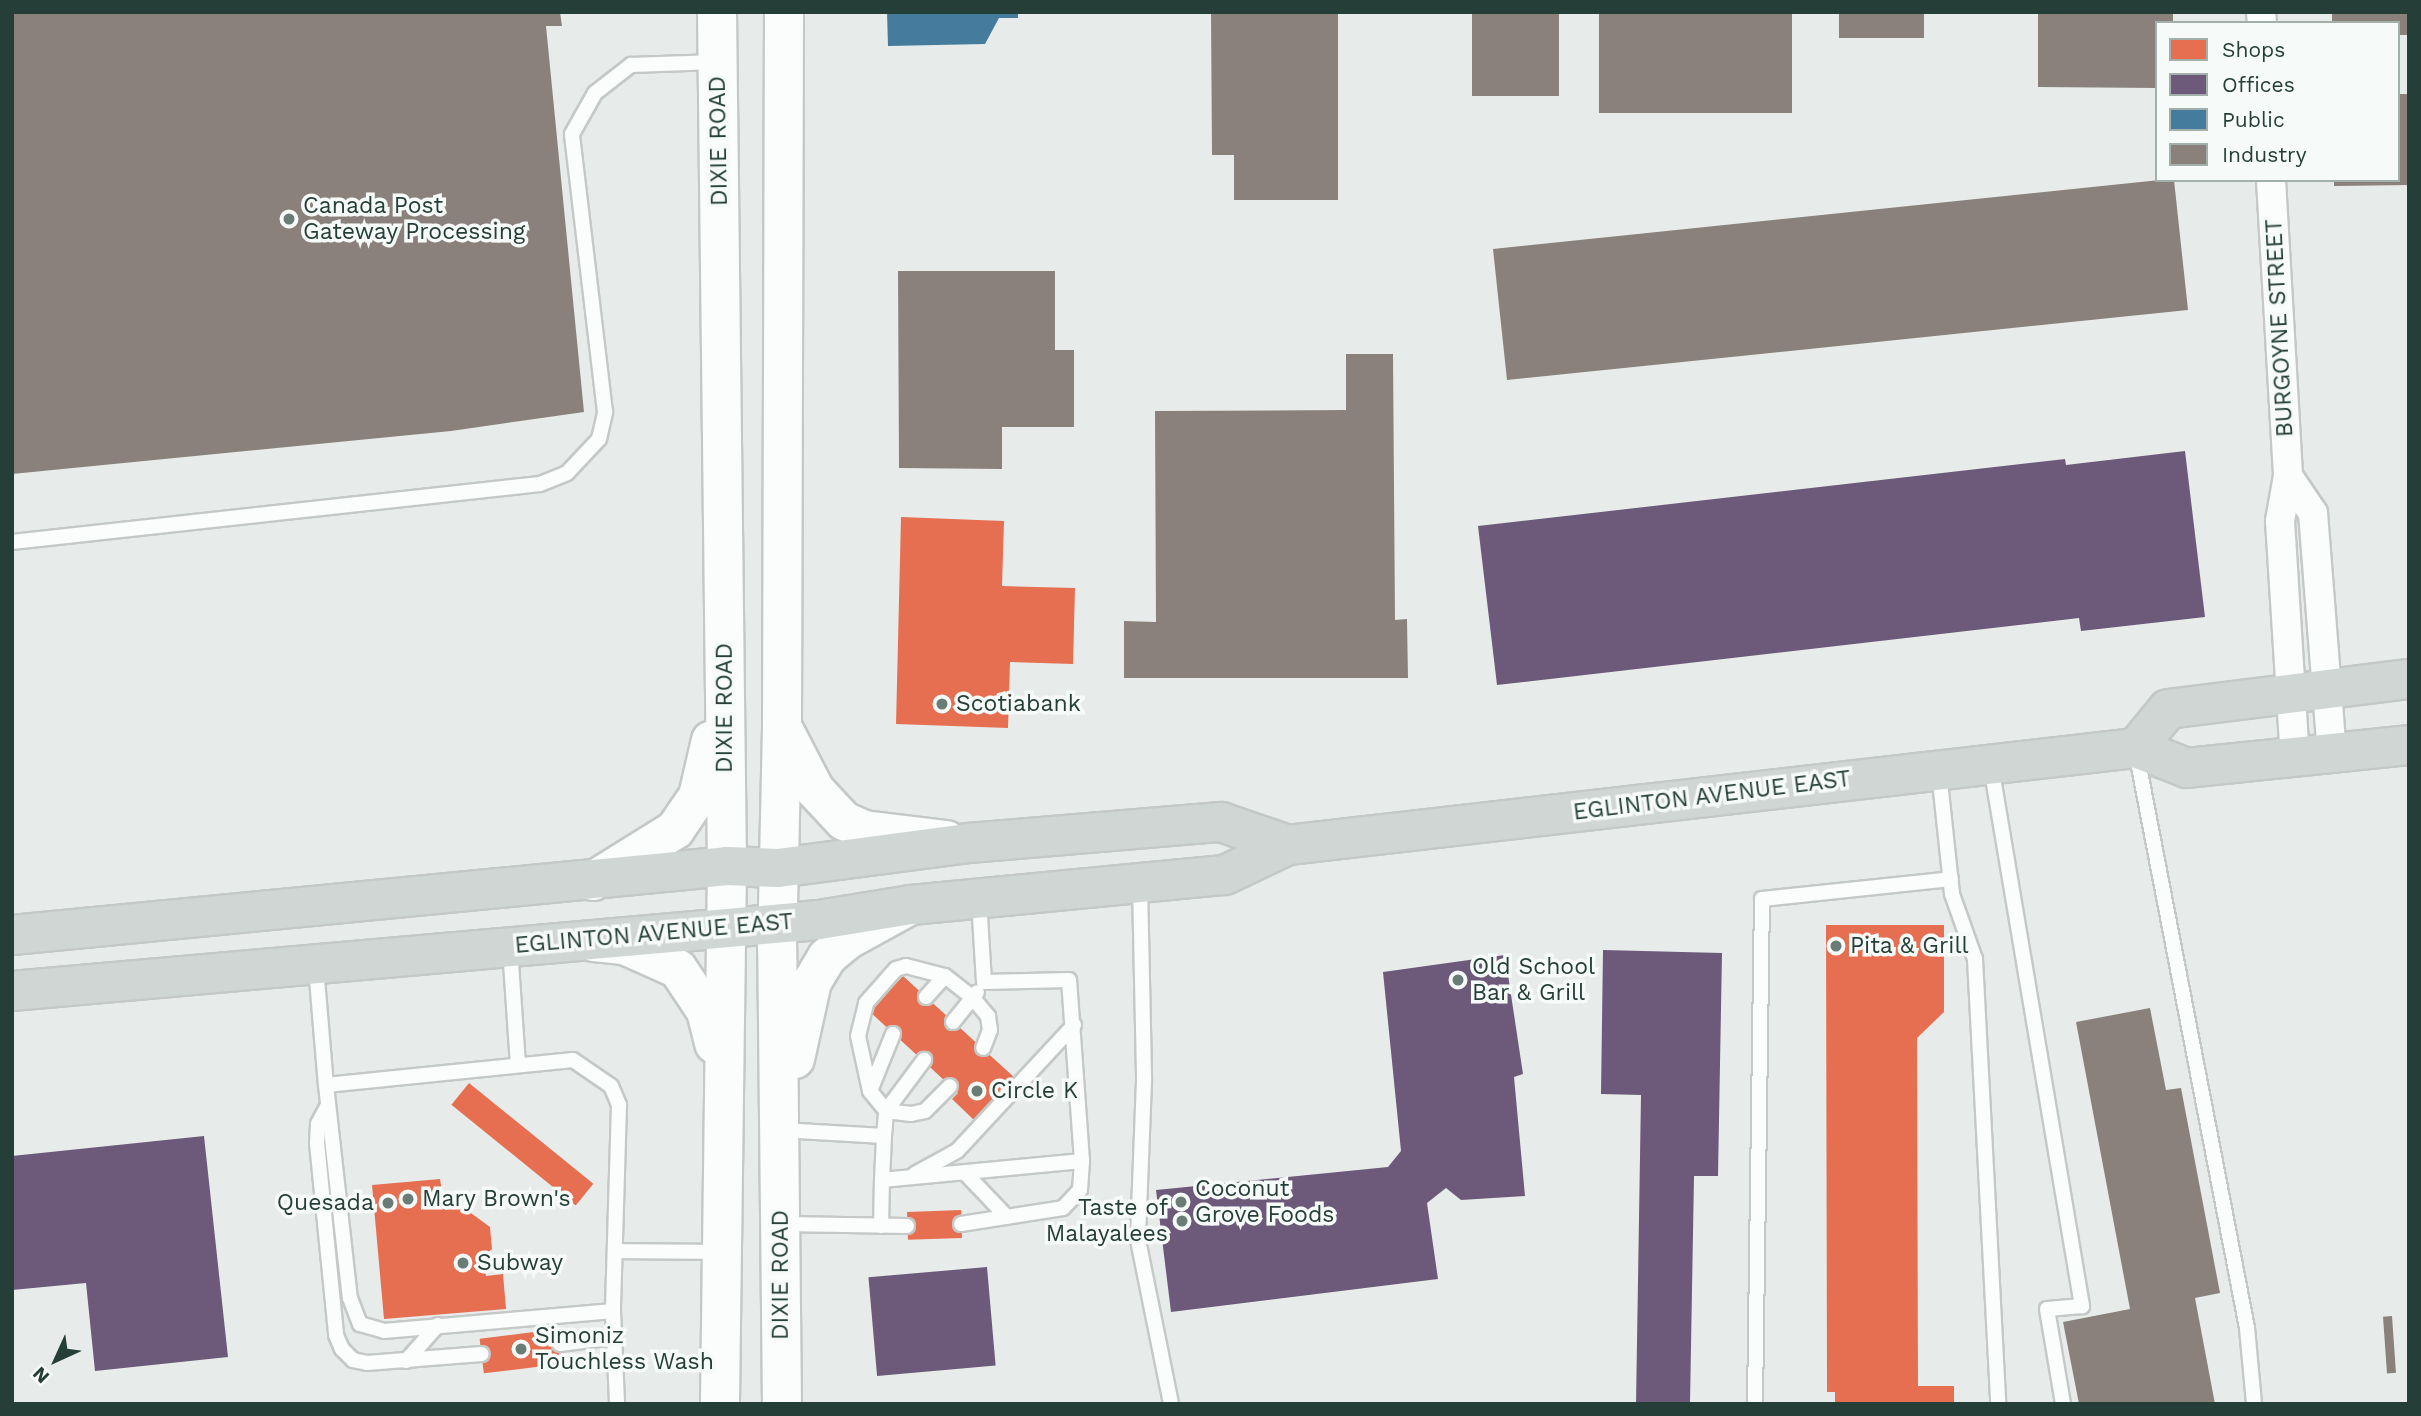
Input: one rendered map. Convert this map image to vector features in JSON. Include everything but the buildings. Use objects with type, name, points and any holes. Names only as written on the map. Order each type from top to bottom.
[{"type":"main road","name":"DIXIE ROAD","points":[[717,12],[727,866],[722,1079],[720,1397]]},
{"type":"main road","name":"DIXIE ROAD","points":[[782,1396],[778,868],[782,726],[784,12]]},
{"type":"main road","points":[[593,881],[675,830],[698,796],[726,677]]},
{"type":"main road","points":[[2136,748],[2168,709],[2308,689],[2409,679]]},
{"type":"main road","points":[[782,726],[815,790],[844,821],[864,830],[969,843]]},
{"type":"main road","name":"EGLINTON AVENUE EAST","points":[[12,991],[316,965],[564,939],[778,924],[911,905],[1225,875],[1288,845],[2136,748],[2187,768],[2409,745]]},
{"type":"main road","name":"EGLINTON AVENUE EAST","points":[[12,935],[727,866],[778,868],[969,843],[1221,822],[1288,845]]},
{"type":"main road","points":[[781,1130],[812,982],[827,957],[848,940],[911,905]]},
{"type":"main road","points":[[564,939],[624,945],[678,969],[691,981],[706,1011],[722,1079]]},
{"type":"main road","points":[[720,1397],[782,1396]]},
{"type":"street","name":"BURGOYNE STREET","points":[[2271,182],[2288,476],[2312,513],[2308,689],[2313,756]]},
{"type":"street","name":"BURGOYNE STREET","points":[[2308,689],[2313,756]]},
{"type":"lane","points":[[12,542],[540,484],[567,473],[599,439],[605,412],[572,134],[594,93],[631,65],[718,62]]},
{"type":"lane","points":[[2136,748],[2247,1328],[2254,1404]]},
{"type":"lane","points":[[1991,764],[2082,1306],[2046,1309],[2063,1404]]},
{"type":"lane","points":[[1939,771],[1951,879],[1975,959],[1998,1404]]},
{"type":"lane","points":[[1755,1404],[1762,899],[1951,879]]},
{"type":"lane","points":[[1140,883],[1145,937],[1139,972],[1144,1081],[1138,1240],[1171,1404]]},
{"type":"lane","points":[[953,1022],[984,982],[979,899]]},
{"type":"lane","points":[[510,946],[517,1065]]},
{"type":"lane","points":[[316,965],[349,1298],[356,1318],[378,1331],[613,1311]]},
{"type":"lane","points":[[950,1086],[925,1111],[911,1114],[886,1111],[870,1091],[858,1036],[866,1003],[896,969],[905,966],[945,976],[972,997],[988,1016],[990,1030],[983,1048]]},
{"type":"lane","points":[[926,997],[945,976]]},
{"type":"lane","points":[[961,1224],[1063,1208],[1080,1190],[1082,1161],[1069,980],[984,982]]},
{"type":"lane","points":[[907,1177],[957,1151],[1073,1025]]},
{"type":"lane","points":[[870,1091],[893,1034]]},
{"type":"lane","points":[[326,1085],[573,1060],[611,1086],[617,1096],[613,1311],[617,1404]]},
{"type":"lane","points":[[881,1226],[886,1111],[924,1060]]},
{"type":"lane","points":[[328,1105],[318,1124],[317,1143],[338,1342],[347,1356],[361,1363],[482,1354]]},
{"type":"lane","points":[[781,1130],[884,1136]]},
{"type":"lane","points":[[882,1180],[1082,1161]]},
{"type":"lane","points":[[966,1174],[1007,1217]]},
{"type":"lane","points":[[781,1224],[907,1226]]},
{"type":"lane","points":[[615,1251],[723,1252]]},
{"type":"lane","points":[[405,1361],[438,1325]]},
{"type":"lane","points":[[560,1344],[614,1337]]},
{"type":"place","name":"Canada Post Gateway Processing","points":[[289,219]]},
{"type":"place","name":"Scotiabank","points":[[942,704]]},
{"type":"place","name":"Pita & Grill","points":[[1836,946]]},
{"type":"place","name":"Old School Bar & Grill","points":[[1458,980]]},
{"type":"place","name":"Circle K","points":[[977,1091]]},
{"type":"place","name":"Mary Brown's","points":[[408,1199]]},
{"type":"place","name":"Coconut Grove Foods","points":[[1181,1202]]},
{"type":"place","name":"Quesada","points":[[388,1203]]},
{"type":"place","name":"Taste of Malayalees","points":[[1182,1221]]},
{"type":"place","name":"Subway","points":[[463,1263]]},
{"type":"place","name":"Simoniz Touchless Wash","points":[[521,1349]]}]
